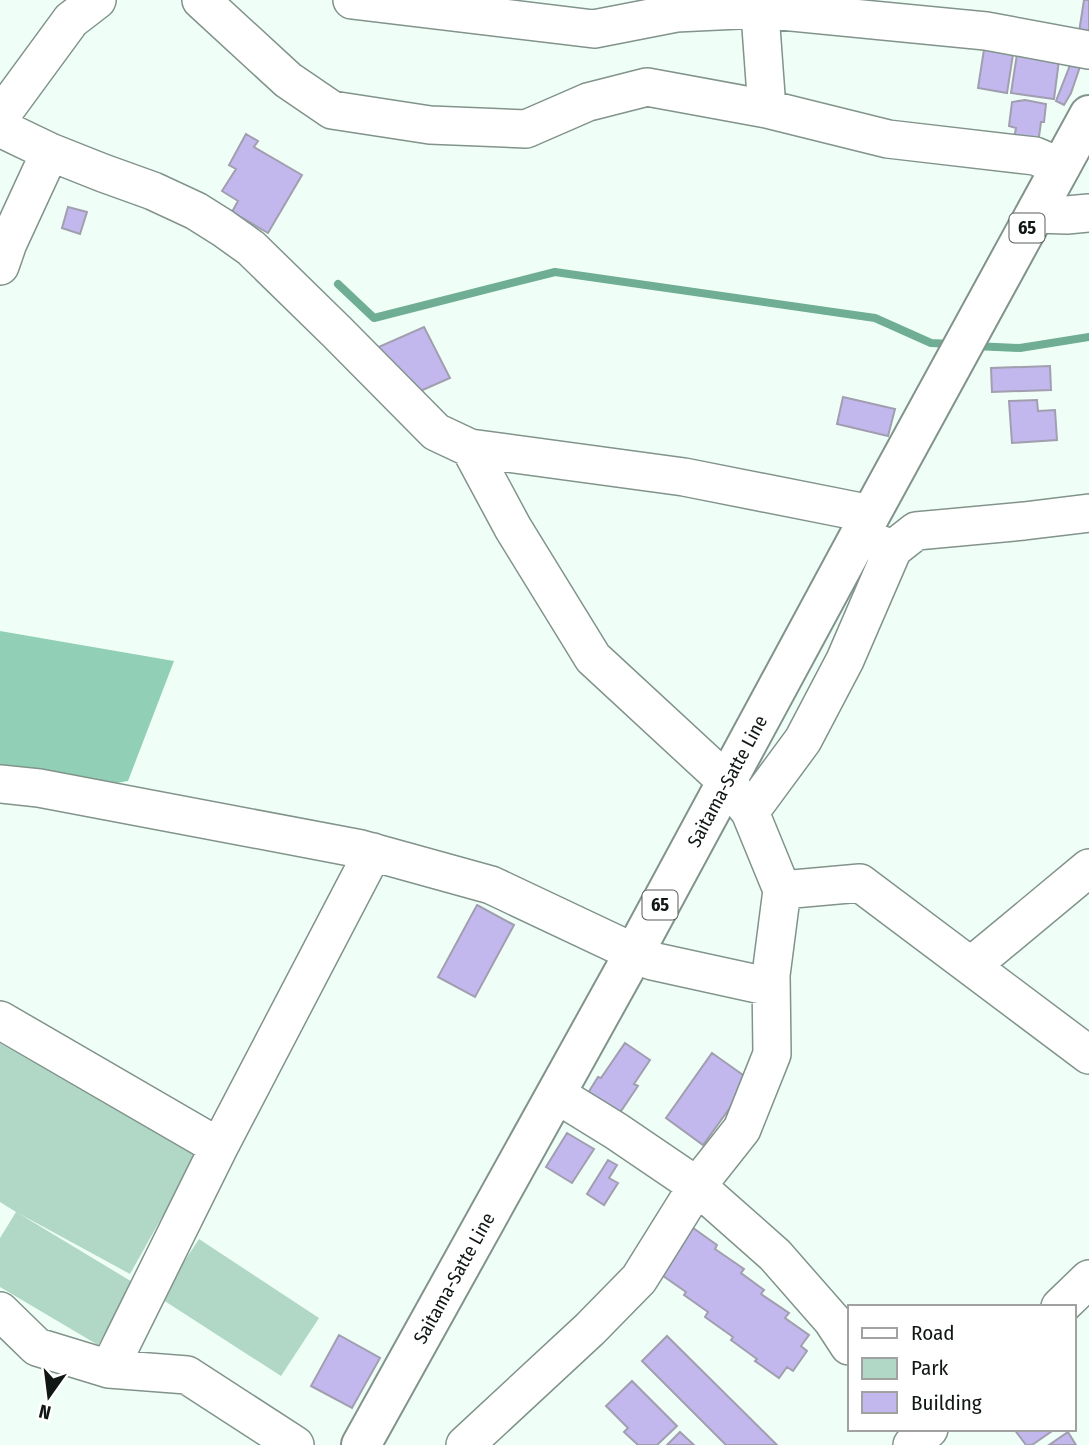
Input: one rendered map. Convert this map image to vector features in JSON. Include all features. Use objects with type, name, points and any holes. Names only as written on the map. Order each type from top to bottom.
[{"type":"main road","name":"Saitama-Satte Line","points":[[361,1445],[634,953],[726,781],[874,533],[960,351],[1089,115]]},
{"type":"street","points":[[97,0],[71,20],[5,113],[50,152],[153,191],[196,211],[251,248],[436,432],[470,448],[684,477],[874,533],[1024,522],[1089,513]]},
{"type":"street","points":[[201,0],[288,80],[332,110],[430,125],[526,129],[588,102],[647,87],[767,109],[888,139],[1035,156],[1061,167]]},
{"type":"street","points":[[352,0],[594,29],[676,13],[759,4],[986,31],[1089,50]]},
{"type":"street","points":[[759,4],[767,109]]},
{"type":"street","points":[[0,265],[50,152]]},
{"type":"street","points":[[1035,214],[1089,213]]},
{"type":"street","points":[[465,1445],[590,1329],[639,1279],[697,1186],[742,1129],[772,1054],[771,975],[782,890],[750,812],[726,781],[593,658],[513,528],[470,448]]},
{"type":"street","points":[[750,812],[803,740],[845,660],[874,533]]},
{"type":"street","points":[[0,783],[66,793],[373,852],[491,885],[652,961],[771,987]]},
{"type":"street","points":[[109,1370],[219,1147],[373,852]]},
{"type":"street","points":[[971,966],[1089,868]]},
{"type":"street","points":[[782,890],[860,883],[1089,1055]]},
{"type":"street","points":[[0,1020],[219,1147]]},
{"type":"street","points":[[556,1094],[697,1186],[775,1255],[832,1321],[848,1345]]},
{"type":"street","points":[[1062,1305],[1089,1279]]},
{"type":"street","points":[[0,1311],[37,1348],[109,1370],[187,1375],[295,1445]]},
{"type":"street","points":[[911,1445],[927,1431]]},
{"type":"green space","points":[[0,631],[174,661],[128,781],[0,803]]},
{"type":"green space","points":[[0,1043],[198,1153],[130,1274],[18,1213],[134,1283],[98,1345],[0,1287],[0,1238],[16,1212],[0,1202]]},
{"type":"green space","points":[[199,1239],[319,1318],[281,1376],[160,1298]]},
{"type":"building","points":[[1084,0],[1089,0],[1089,34],[1079,32]]},
{"type":"building","points":[[985,43],[1014,48],[1007,93],[978,88]]},
{"type":"building","points":[[1017,54],[1059,60],[1054,99],[1011,93]]},
{"type":"building","points":[[1074,55],[1083,58],[1064,105],[1056,101]]},
{"type":"building","points":[[1025,100],[1046,104],[1038,144],[1014,139],[1016,128],[1009,126],[1012,102]]},
{"type":"building","points":[[246,134],[258,141],[254,147],[302,175],[268,233],[232,212],[238,201],[222,191],[236,169],[229,165]]},
{"type":"building","points":[[68,207],[87,212],[80,234],[62,228]]},
{"type":"building","points":[[424,327],[450,378],[418,392],[374,349]]},
{"type":"building","points":[[1050,366],[1051,390],[992,392],[991,368]]},
{"type":"building","points":[[843,397],[895,409],[888,436],[837,424]]},
{"type":"building","points":[[1037,400],[1038,411],[1055,410],[1057,440],[1012,443],[1009,401]]},
{"type":"building","points":[[477,905],[514,925],[475,997],[438,977]]},
{"type":"building","points":[[625,1043],[650,1060],[634,1084],[638,1086],[619,1114],[588,1093]]},
{"type":"building","points":[[712,1053],[750,1080],[703,1145],[666,1118]]},
{"type":"building","points":[[567,1133],[594,1149],[572,1183],[546,1167]]},
{"type":"building","points":[[608,1160],[617,1165],[609,1178],[618,1183],[604,1205],[587,1194]]},
{"type":"building","points":[[689,1225],[717,1245],[715,1249],[744,1269],[741,1273],[764,1290],[761,1294],[789,1313],[785,1318],[809,1335],[801,1346],[807,1351],[793,1371],[787,1367],[779,1378],[755,1361],[757,1359],[731,1340],[733,1337],[705,1317],[708,1312],[684,1295],[686,1292],[656,1271]]},
{"type":"building","points":[[339,1335],[380,1358],[352,1408],[311,1386]]},
{"type":"building","points":[[667,1336],[777,1445],[726,1445],[642,1361]]},
{"type":"building","points":[[632,1381],[677,1426],[657,1445],[638,1445],[624,1432],[628,1428],[606,1406]]},
{"type":"building","points":[[1016,1431],[1052,1431],[1032,1445],[1026,1445]]},
{"type":"building","points":[[680,1432],[694,1445],[667,1445]]},
{"type":"building","points":[[1068,1432],[1076,1445],[1049,1445]]},
{"type":"waterway","points":[[338,284],[374,318],[555,272],[875,318],[931,343],[951,344]]},
{"type":"waterway","points":[[974,346],[1020,348],[1089,337]]}]
